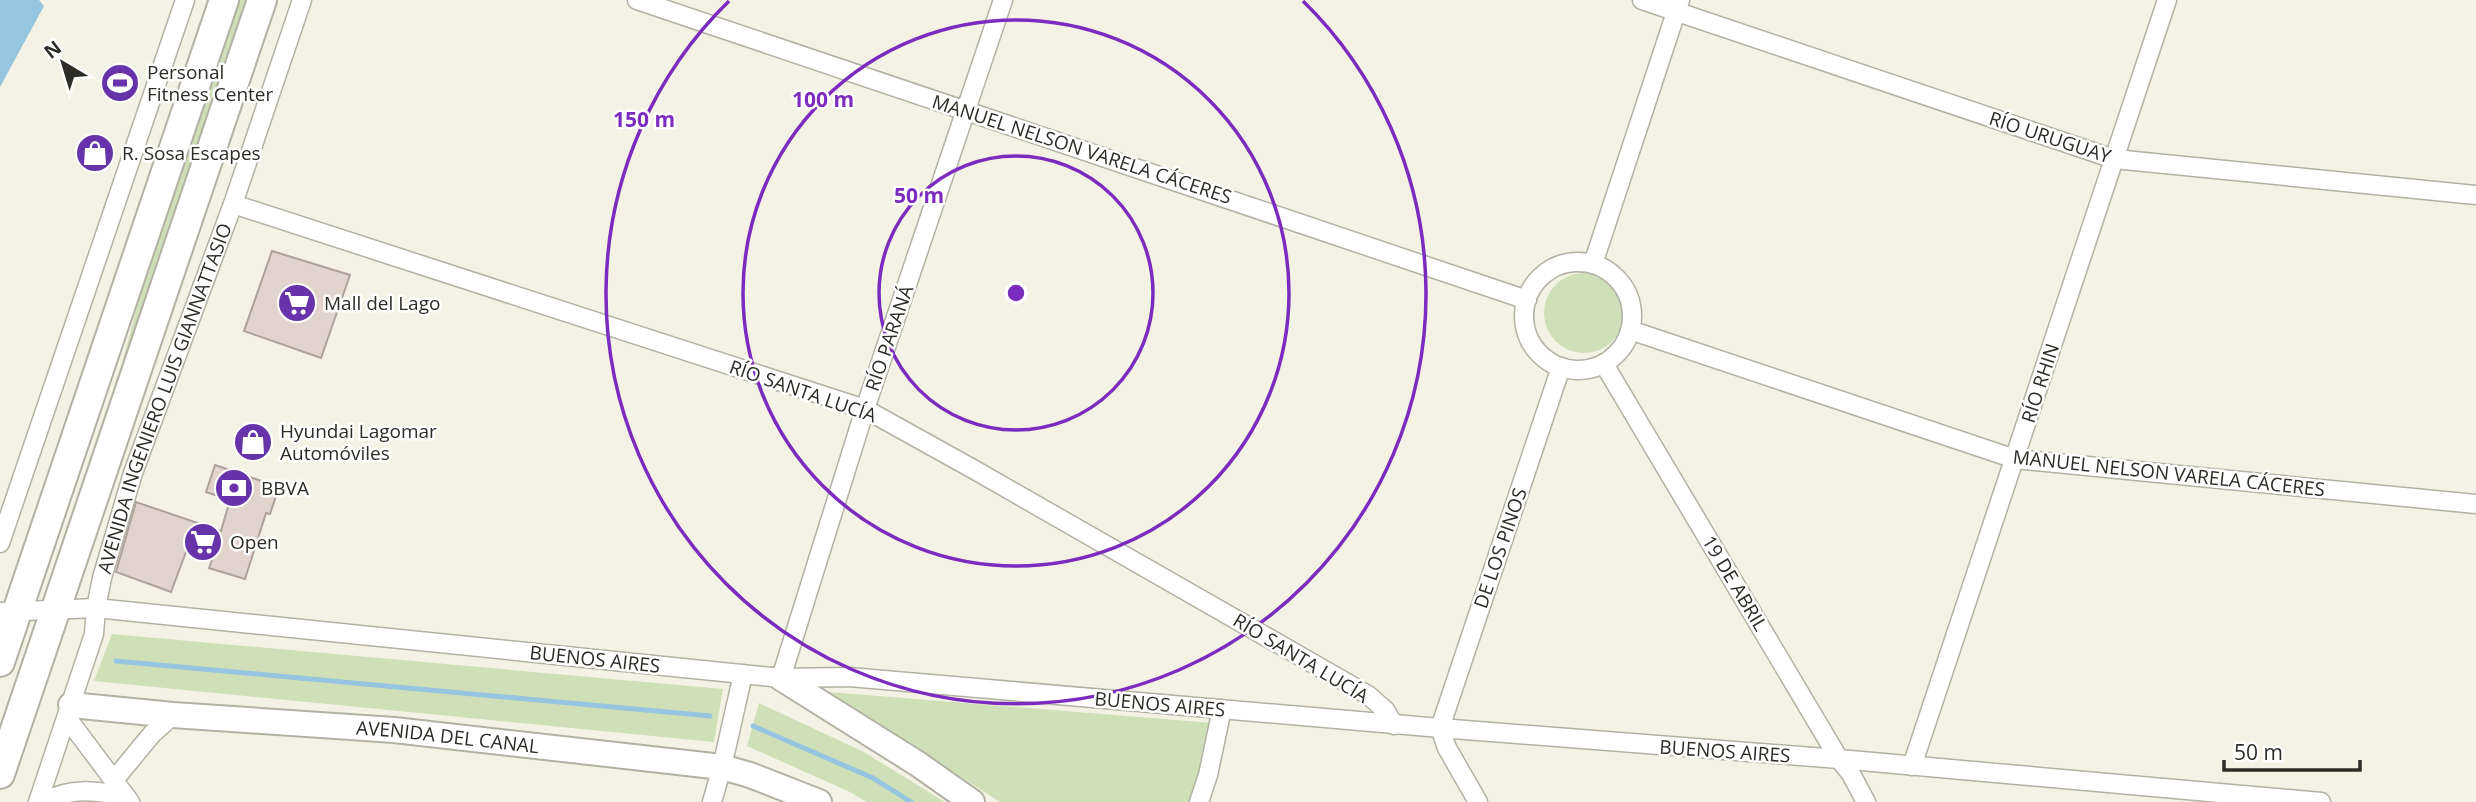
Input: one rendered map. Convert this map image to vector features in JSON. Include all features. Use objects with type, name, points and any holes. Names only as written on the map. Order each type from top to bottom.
[{"type":"main road","points":[[0,662],[9,611],[224,0]]},
{"type":"main road","name":"AVENIDA INGENIERO LUIS GIANNATTASIO","points":[[0,774],[262,0]]},
{"type":"street","points":[[0,543],[185,0]]},
{"type":"street","name":"AVENIDA INGENIERO LUIS GIANNATTASIO","points":[[38,802],[94,634],[102,578],[133,473],[233,204],[302,0]]},
{"type":"street","name":"MANUEL NELSON VARELA CÁCERES","points":[[637,0],[1527,300]]},
{"type":"street","name":"RÍO PARANÁ","points":[[781,678],[865,409],[1003,0]]},
{"type":"street","name":"RÍO URUGUAY","points":[[1642,0],[1678,6],[2114,159],[2476,195]]},
{"type":"street","name":"RÍO RHIN","points":[[1912,766],[2167,0]]},
{"type":"street","points":[[1593,264],[1678,6]]},
{"type":"street","name":"RÍO SANTA LUCÍA","points":[[233,204],[865,409],[1368,695],[1385,710],[1394,724]]},
{"type":"street","points":[[1577,262],[1593,264],[1608,271],[1629,297],[1632,313],[1630,330],[1620,349],[1604,364],[1590,369],[1561,367],[1546,360],[1530,340],[1524,316],[1527,300],[1540,279],[1560,265],[1577,262]]},
{"type":"street","name":"MANUEL NELSON VARELA CÁCERES","points":[[1630,330],[2015,459],[2476,504]]},
{"type":"street","name":"19 DE ABRIL","points":[[1604,364],[1866,802]]},
{"type":"street","name":"DE LOS PINOS","points":[[1440,729],[1561,367]]},
{"type":"street","points":[[114,437],[133,473]]},
{"type":"street","name":"BUENOS AIRES","points":[[9,611],[96,608],[781,678],[849,677],[2321,802]]},
{"type":"street","points":[[712,802],[723,768],[743,674]]},
{"type":"street","points":[[781,678],[918,764],[972,802]]},
{"type":"street","points":[[1199,802],[1208,775],[1222,709]]},
{"type":"street","points":[[69,711],[128,799]]},
{"type":"street","name":"AVENIDA DEL CANAL","points":[[69,711],[394,730],[723,768],[776,784],[819,802]]},
{"type":"street","points":[[114,780],[152,734],[173,715]]},
{"type":"street","points":[[1440,729],[1447,748],[1478,802]]},
{"type":"street","points":[[44,802],[56,795],[85,790],[128,799]]},
{"type":"green space","points":[[232,0],[249,0],[62,557],[57,556],[122,363],[171,182]]},
{"type":"green space","points":[[1576,273],[1592,273],[1606,279],[1618,291],[1624,305],[1624,321],[1618,335],[1606,347],[1592,353],[1576,353],[1562,347],[1550,335],[1544,321],[1544,305],[1550,291],[1562,279]]},
{"type":"green space","points":[[112,634],[723,689],[714,742],[94,681]]},
{"type":"green space","points":[[829,692],[1213,723],[1194,802],[1000,802]]},
{"type":"green space","points":[[759,703],[864,752],[945,802],[867,802],[747,746]]},
{"type":"water","points":[[0,0],[39,0],[44,6],[0,87]]},
{"type":"building","name":"Mall del Lago","points":[[272,251],[350,275],[321,358],[244,331]]},
{"type":"building","points":[[215,465],[279,487],[270,514],[266,513],[245,579],[209,568],[212,560],[186,552],[171,592],[116,572],[136,502],[221,531],[230,500],[206,492]]},
{"type":"waterway","points":[[116,661],[710,716]]},
{"type":"waterway","points":[[753,726],[873,778],[911,802]]},
{"type":"place","name":"Personal Fitness Center","points":[[120,83]]},
{"type":"place","name":"R. Sosa Escapes","points":[[95,153]]},
{"type":"place","name":"Mall del Lago","points":[[297,303]]},
{"type":"place","name":"Hyundai Lagomar Automóviles","points":[[253,442]]},
{"type":"place","name":"BBVA","points":[[234,488]]},
{"type":"place","name":"Open","points":[[203,542]]}]
